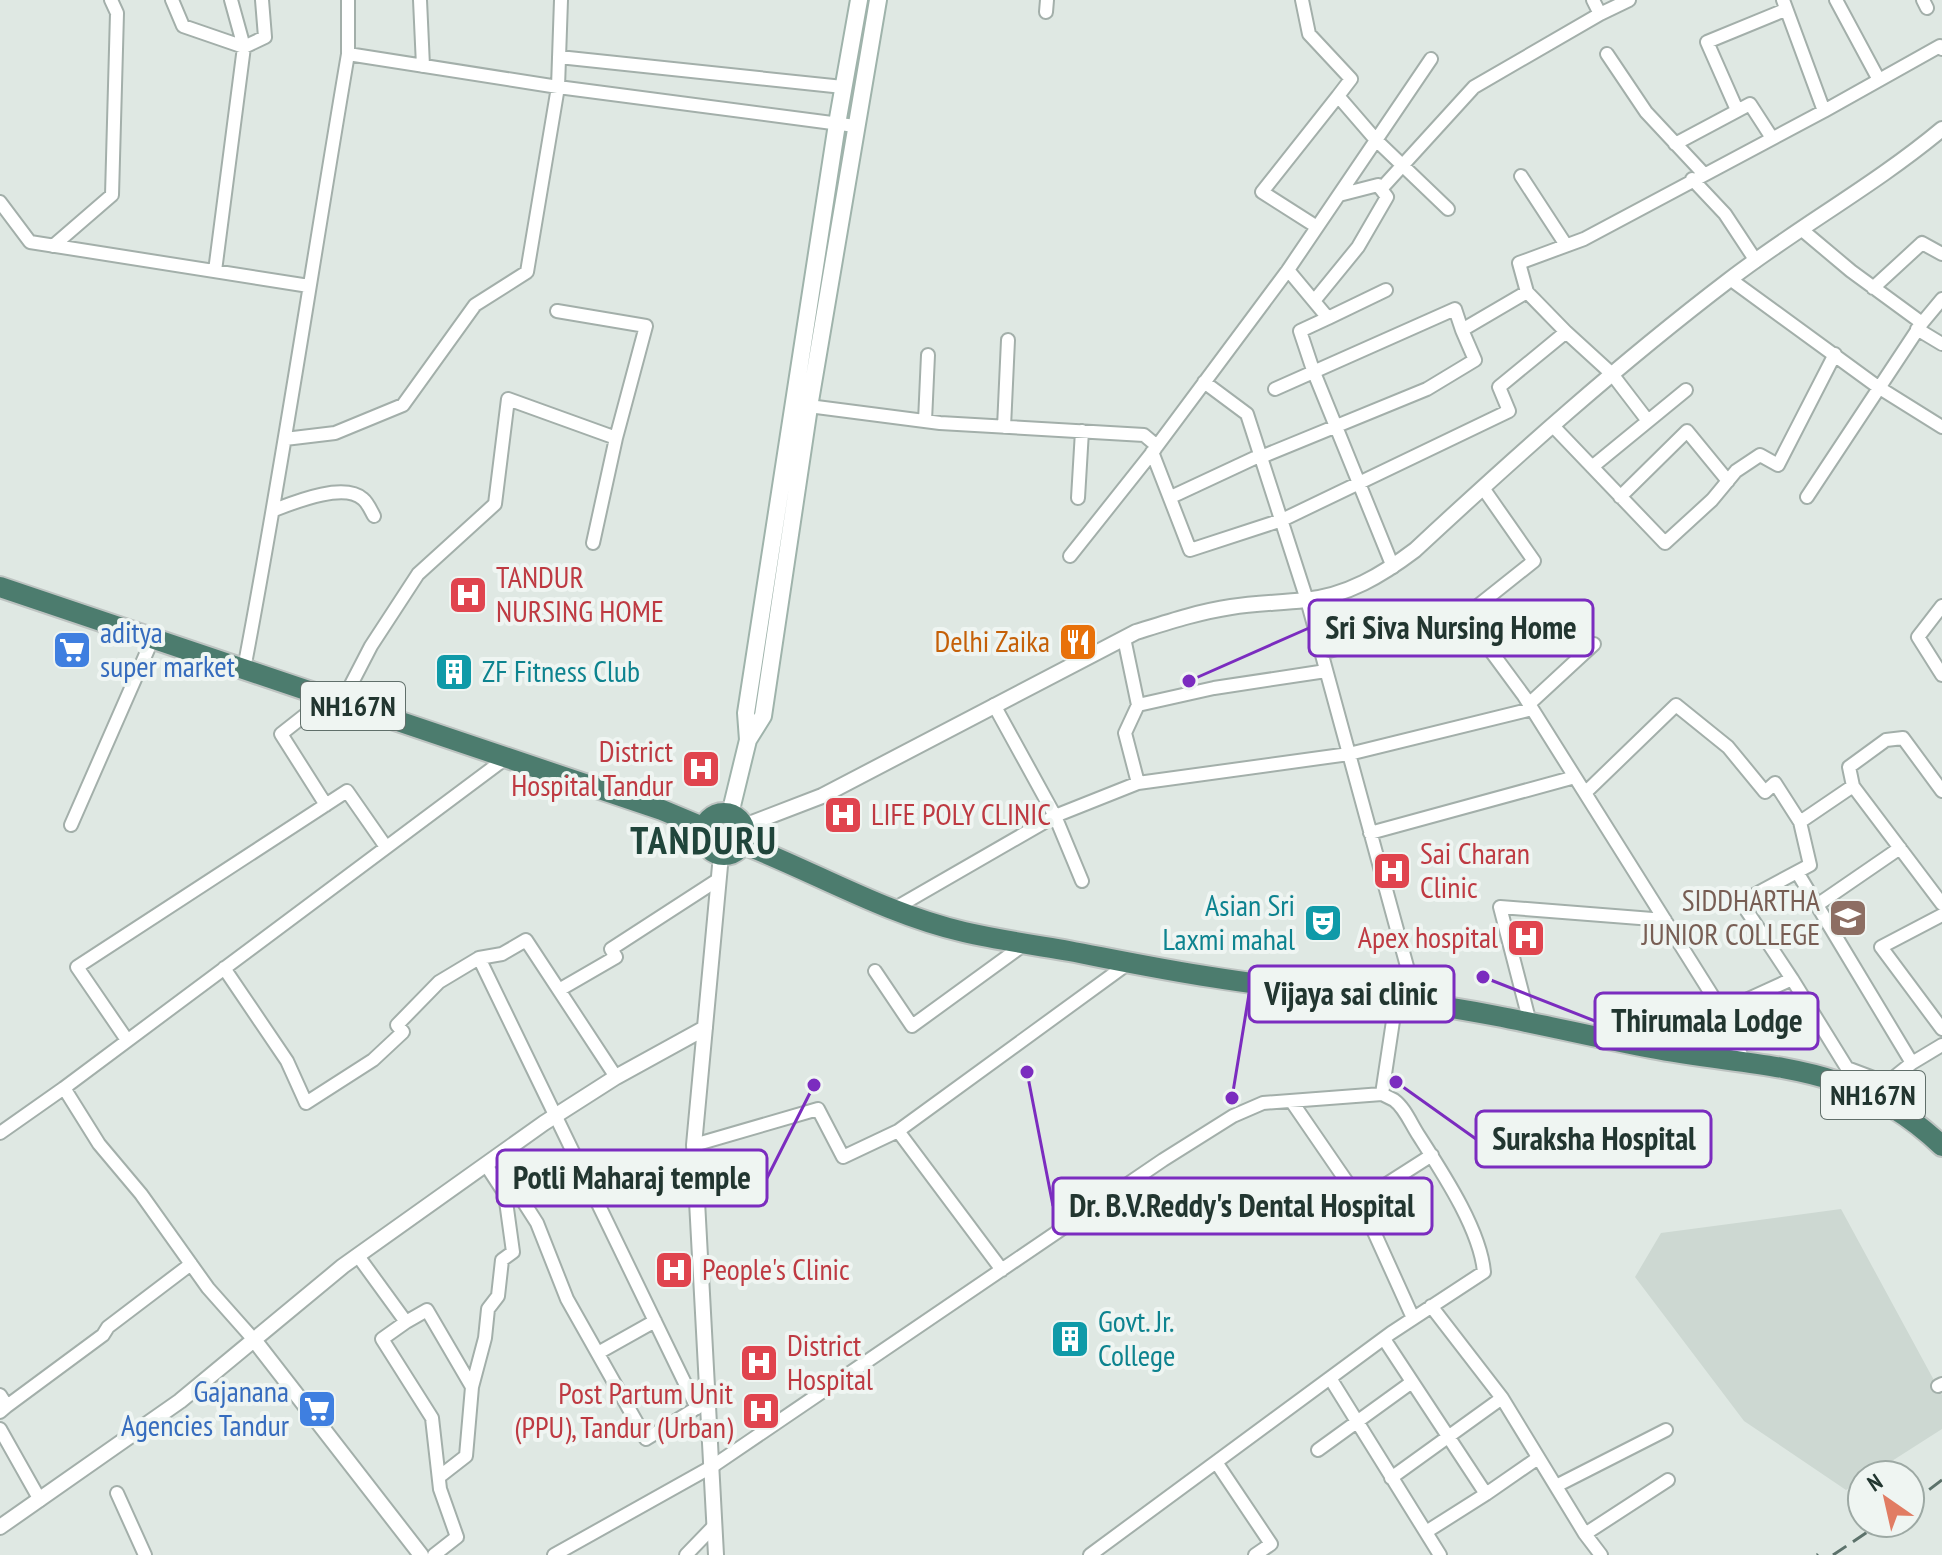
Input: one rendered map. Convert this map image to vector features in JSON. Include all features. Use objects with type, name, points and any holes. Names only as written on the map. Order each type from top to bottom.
[{"type":"highway","name":"NH167N","points":[[0,587],[662,810],[705,828]]},
{"type":"highway","points":[[716,814],[739,828],[730,854],[721,855],[708,847],[703,834],[705,828],[716,814]]},
{"type":"highway","name":"NH167N","points":[[739,828],[892,910],[967,933],[1211,977],[1407,1002],[1655,1049],[1790,1069],[1837,1080],[1882,1099],[1942,1146]]},
{"type":"main road","points":[[801,406],[837,124],[859,0]]},
{"type":"main road","points":[[739,828],[748,740],[746,713],[878,0]]},
{"type":"street","points":[[53,246],[112,195],[117,13],[111,0]]},
{"type":"street","points":[[172,0],[183,26],[244,47],[265,37],[262,0]]},
{"type":"street","points":[[215,271],[244,47],[231,0]]},
{"type":"street","points":[[244,669],[274,510],[348,54],[348,0]]},
{"type":"street","points":[[420,0],[423,66]]},
{"type":"street","points":[[285,439],[335,433],[403,405],[475,305],[527,272],[558,87],[561,0],[554,0]]},
{"type":"street","points":[[1302,0],[1309,34],[1351,79],[1262,192],[1317,227]]},
{"type":"street","points":[[1593,0],[1600,14]]},
{"type":"street","points":[[1381,189],[1474,87],[1629,0]]},
{"type":"street","points":[[1836,0],[1879,80]]},
{"type":"street","points":[[1737,110],[1707,42],[1783,3],[1824,111]]},
{"type":"street","points":[[1648,421],[1612,374],[1527,292],[1519,263],[1584,239],[1940,46],[1942,49]]},
{"type":"street","points":[[348,54],[558,87],[855,126]]},
{"type":"street","points":[[1607,54],[1646,112],[1675,144],[1756,261]]},
{"type":"street","points":[[559,57],[843,87]]},
{"type":"street","points":[[1070,556],[1288,270],[1431,59]]},
{"type":"street","points":[[1338,96],[1376,140],[1448,209]]},
{"type":"street","points":[[1675,144],[1750,104],[1772,138]]},
{"type":"street","points":[[739,828],[822,796],[1124,638],[1188,615],[1258,603],[1307,600],[1344,592],[1383,574],[1415,550],[1612,374],[1730,279],[1903,161],[1942,129]]},
{"type":"street","points":[[1521,176],[1566,245]]},
{"type":"street","points":[[1314,301],[1358,247],[1387,197],[1378,185],[1339,195]]},
{"type":"street","points":[[0,202],[30,242],[309,286]]},
{"type":"street","points":[[1801,229],[1942,344]]},
{"type":"street","points":[[1873,288],[1922,243],[1942,254]]},
{"type":"street","points":[[1288,270],[1328,318]]},
{"type":"street","points":[[1730,279],[1878,387],[1942,427]]},
{"type":"street","points":[[1386,290],[1300,331],[1393,567]]},
{"type":"street","points":[[1462,330],[1527,292]]},
{"type":"street","points":[[1807,497],[1878,387],[1942,299]]},
{"type":"street","points":[[1171,497],[1261,456],[1427,389],[1475,360],[1455,309],[1275,389]]},
{"type":"street","points":[[557,311],[646,326],[616,438],[593,543]]},
{"type":"street","points":[[801,406],[925,421],[1144,435],[1154,449],[1190,550],[1281,519],[1509,411],[1499,387],[1566,332]]},
{"type":"street","points":[[1004,427],[1008,340]]},
{"type":"street","points":[[1553,426],[1665,543],[1712,500],[1736,471],[1760,455],[1778,465],[1835,354]]},
{"type":"street","points":[[925,421],[928,355]]},
{"type":"street","points":[[1204,382],[1247,414],[1307,600],[1370,833],[1407,1002],[1382,1094]]},
{"type":"street","points":[[1592,467],[1686,390]]},
{"type":"street","points":[[326,805],[281,734],[335,699],[418,574],[495,504],[508,399],[616,438]]},
{"type":"street","points":[[1078,498],[1082,431]]},
{"type":"street","points":[[1620,497],[1687,431],[1728,481]]},
{"type":"street","points":[[1321,653],[1465,616],[1534,561],[1483,488]]},
{"type":"street","points":[[274,510],[307,497],[345,492],[363,498],[374,516]]},
{"type":"street","points":[[1941,670],[1918,637],[1942,606]]},
{"type":"street","points":[[1465,616],[1531,706],[1722,1011],[1744,1062]]},
{"type":"street","points":[[71,825],[153,638]]},
{"type":"street","points":[[1124,638],[1138,705],[1125,733],[1138,783]]},
{"type":"street","points":[[892,910],[1055,816],[1138,783],[1349,754],[1531,706],[1594,644]]},
{"type":"street","points":[[1138,705],[1214,688],[1326,671]]},
{"type":"street","points":[[994,705],[1055,816],[1082,881]]},
{"type":"street","points":[[1585,793],[1676,705],[1728,747],[1765,792],[1775,783],[1800,822],[1810,865],[1741,902],[1847,1068],[1887,1083],[1942,1045]]},
{"type":"street","points":[[1942,791],[1903,738],[1886,740],[1849,767],[1853,786],[1942,904]]},
{"type":"street","points":[[0,1133],[506,758]]},
{"type":"street","points":[[1370,833],[1575,777]]},
{"type":"street","points":[[1800,822],[1853,786]]},
{"type":"street","points":[[127,1040],[77,967],[347,791],[386,847]]},
{"type":"street","points":[[1817,905],[1900,848]]},
{"type":"street","points":[[716,1555],[713,1466],[703,1404],[694,1145],[721,855]]},
{"type":"street","points":[[1797,872],[1912,1063]]},
{"type":"street","points":[[559,990],[616,957],[611,949],[719,879]]},
{"type":"street","points":[[1530,1023],[1500,907],[1665,920]]},
{"type":"street","points":[[1942,915],[1881,947],[1942,1029]]},
{"type":"street","points":[[224,968],[287,1061],[306,1103],[373,1060],[403,1032],[397,1025],[439,982],[479,958],[502,954],[526,940],[616,1077]]},
{"type":"street","points":[[875,971],[912,1026],[1026,943]]},
{"type":"street","points":[[479,958],[655,1321],[703,1404]]},
{"type":"street","points":[[694,1145],[818,1109],[843,1157],[898,1131],[1130,962]]},
{"type":"street","points":[[1722,1011],[1792,979]]},
{"type":"street","points":[[0,1527],[180,1401],[358,1256],[555,1115],[705,1028]]},
{"type":"street","points":[[64,1088],[99,1144],[141,1194],[208,1288],[255,1341],[421,1555]]},
{"type":"street","points":[[554,1555],[713,1466],[1163,1160],[1233,1116],[1263,1103],[1382,1094],[1393,1099],[1407,1114],[1432,1155],[1474,1235],[1484,1272],[1413,1318],[1090,1555]]},
{"type":"street","points":[[1292,1102],[1360,1201],[1413,1318]]},
{"type":"street","points":[[898,1131],[1002,1270]]},
{"type":"street","points":[[1360,1201],[1432,1155]]},
{"type":"street","points":[[439,1477],[466,1456],[472,1387],[485,1338],[488,1309],[498,1296],[502,1260],[513,1252],[505,1194],[486,1165]]},
{"type":"street","points":[[505,1194],[514,1187],[537,1223],[567,1299],[646,1439],[703,1404]]},
{"type":"street","points":[[358,1256],[406,1322]]},
{"type":"street","points":[[2,1404],[103,1335],[108,1327],[191,1264]]},
{"type":"street","points":[[1431,1306],[1502,1398],[1601,1555]]},
{"type":"street","points":[[434,1555],[457,1537],[440,1489],[432,1418],[382,1339],[427,1310],[472,1387]]},
{"type":"street","points":[[598,1353],[655,1321]]},
{"type":"street","points":[[1384,1339],[1486,1494]]},
{"type":"street","points":[[1330,1378],[1440,1555]]},
{"type":"street","points":[[1318,1450],[1412,1382]]},
{"type":"street","points":[[1391,1478],[1502,1398]]},
{"type":"street","points":[[0,1429],[40,1500]]},
{"type":"street","points":[[1556,1486],[1666,1430]]},
{"type":"street","points":[[1426,1532],[1538,1458]]},
{"type":"street","points":[[1216,1462],[1274,1550],[1255,1555]]},
{"type":"street","points":[[1585,1534],[1668,1480]]},
{"type":"street","points":[[117,1493],[145,1555]]},
{"type":"street","points":[[686,1555],[713,1527]]},
{"type":"shaded area","points":[[1841,1209],[1942,1395],[1942,1429],[1895,1459],[1846,1459],[1846,1490],[1744,1421],[1635,1277],[1661,1233]]},
{"type":"railway","points":[[1926,1492],[1942,1480]]},
{"type":"railway","points":[[1833,1555],[1857,1539]]},
{"type":"place","name":"TANDUR NURSING HOME","points":[[468,595]]},
{"type":"place","name":"Delhi Zaika","points":[[1078,642]]},
{"type":"place","name":"aditya super market","points":[[72,650]]},
{"type":"place","name":"ZF Fitness Club","points":[[454,672]]},
{"type":"place","name":"Sri Siva Nursing Home","points":[[1189,681]]},
{"type":"place","name":"District Hospital Tandur","points":[[701,769]]},
{"type":"place","name":"LIFE POLY CLINIC","points":[[843,815]]},
{"type":"place","name":"Sai Charan Clinic","points":[[1392,871]]},
{"type":"place","name":"SIDDHARTHA JUNIOR COLLEGE","points":[[1848,918]]},
{"type":"place","name":"Asian Sri Laxmi mahal","points":[[1323,923]]},
{"type":"place","name":"Apex hospital","points":[[1526,938]]},
{"type":"place","name":"Thirumala Lodge","points":[[1483,977]]},
{"type":"place","name":"Dr. B.V.Reddy's Dental Hospital","points":[[1027,1072]]},
{"type":"place","name":"Suraksha Hospital","points":[[1396,1082]]},
{"type":"place","name":"Potli Maharaj temple","points":[[814,1085]]},
{"type":"place","name":"Vijaya sai clinic","points":[[1232,1098]]},
{"type":"place","name":"People's Clinic","points":[[674,1270]]},
{"type":"place","name":"Govt. Jr. College","points":[[1070,1339]]},
{"type":"place","name":"District Hospital","points":[[759,1363]]},
{"type":"place","name":"Gajanana Agencies Tandur","points":[[317,1409]]},
{"type":"place","name":"Post Partum Unit (PPU), Tandur (Urban)","points":[[761,1411]]},
{"type":"district","name":"TANDURU","points":[[704,841]]}]
